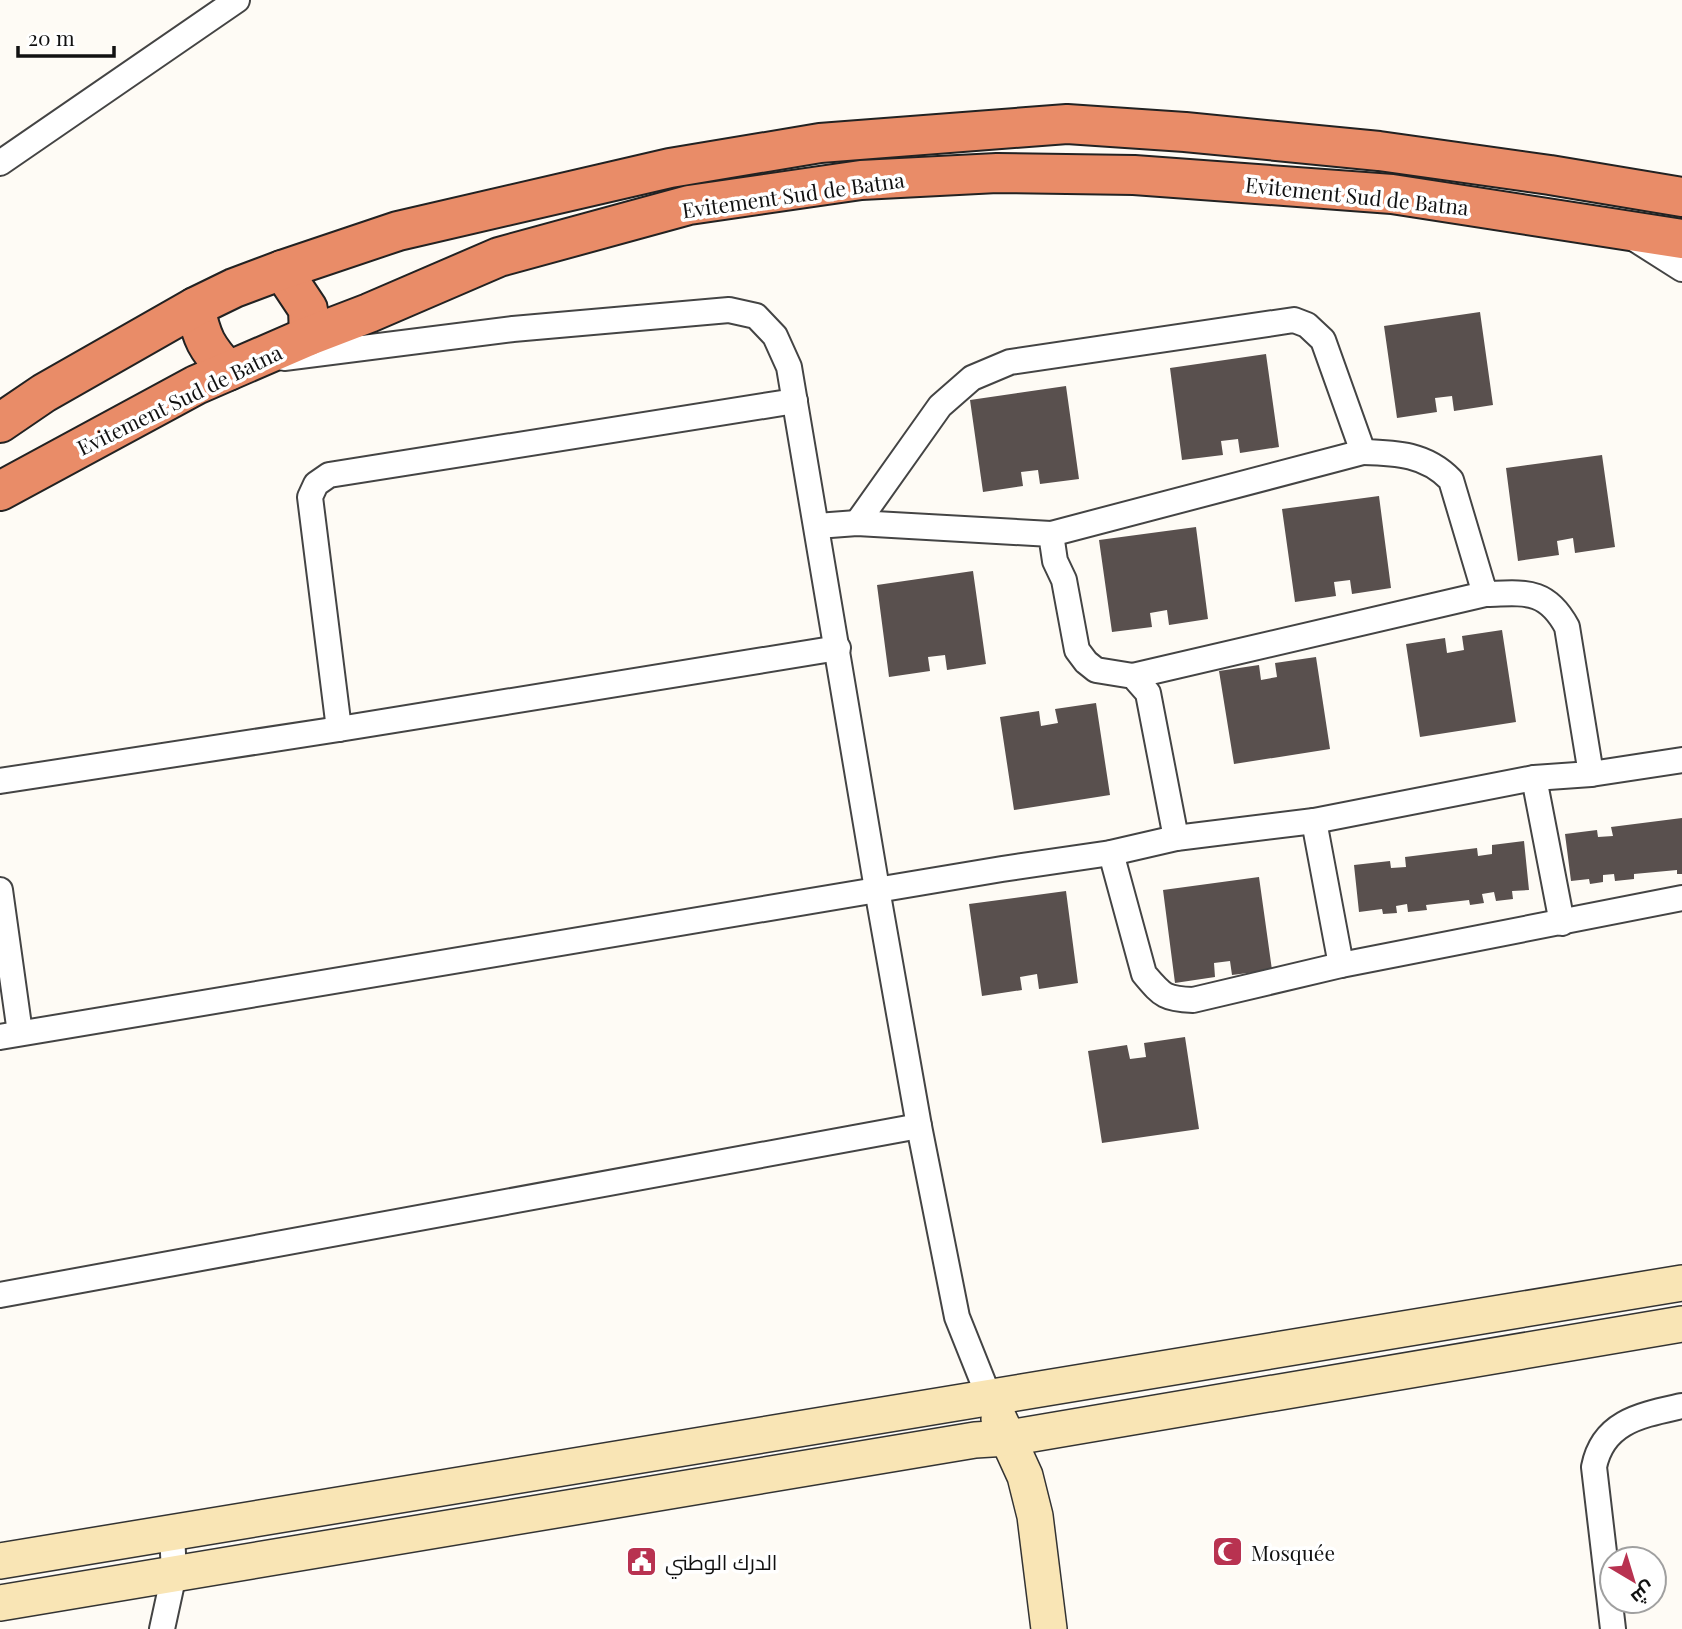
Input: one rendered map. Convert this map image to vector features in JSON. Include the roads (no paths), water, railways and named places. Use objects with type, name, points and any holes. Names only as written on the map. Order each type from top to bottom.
[{"type":"highway","name":"Evitement Sud de Batna","points":[[0,423],[44,393],[195,307],[234,288],[282,270],[398,231],[670,168],[820,144],[1067,124],[1185,132],[1379,151],[1682,197]]},
{"type":"highway","name":"Evitement Sud de Batna","points":[[0,491],[148,411],[240,366],[499,257],[689,205],[861,180],[997,173],[1134,175],[1392,194],[1682,239]]},
{"type":"highway","points":[[282,270],[308,310],[309,336]]},
{"type":"highway","points":[[195,307],[201,333],[208,348],[240,366]]},
{"type":"main road","points":[[0,1561],[1682,1283]]},
{"type":"main road","points":[[0,1603],[1682,1324]]},
{"type":"main road","points":[[989,1397],[1026,1476],[1035,1516],[1049,1629]]},
{"type":"street","points":[[0,163],[237,0]]},
{"type":"street","points":[[1617,228],[1682,269]]},
{"type":"street","points":[[240,366],[513,329],[729,310],[756,316],[775,336],[789,367],[877,890],[919,1126],[957,1317],[989,1397]]},
{"type":"street","points":[[857,523],[940,406],[972,379],[1010,362],[1294,320],[1307,325],[1323,341],[1363,452]]},
{"type":"street","points":[[339,729],[310,498],[316,484],[329,475],[795,401]]},
{"type":"street","points":[[817,526],[857,523],[1051,534],[1363,452],[1404,453],[1441,469],[1451,480],[1485,594]]},
{"type":"street","points":[[1051,534],[1055,561],[1064,580],[1077,650],[1096,670],[1133,676],[1485,594],[1522,593],[1543,599],[1557,608],[1567,627],[1591,774]]},
{"type":"street","points":[[0,781],[838,648]]},
{"type":"street","points":[[1133,676],[1148,693],[1176,838]]},
{"type":"street","points":[[0,890],[10,1035],[1111,853],[1176,838],[1314,821],[1534,778],[1591,774],[1682,760]]},
{"type":"street","points":[[1534,778],[1562,923]]},
{"type":"street","points":[[1314,821],[1341,965]]},
{"type":"street","points":[[1111,853],[1144,974],[1157,990],[1170,999],[1193,1000],[1341,965],[1682,898]]},
{"type":"street","points":[[0,1295],[919,1126]]},
{"type":"street","points":[[1613,1629],[1594,1467],[1596,1454],[1609,1433],[1626,1422],[1682,1406]]},
{"type":"street","points":[[162,1629],[174,1574],[172,1533]]},
{"type":"place","name":"Mosquée","points":[[1228,1552]]},
{"type":"place","name":"الدرك الوطني","points":[[642,1561]]}]
